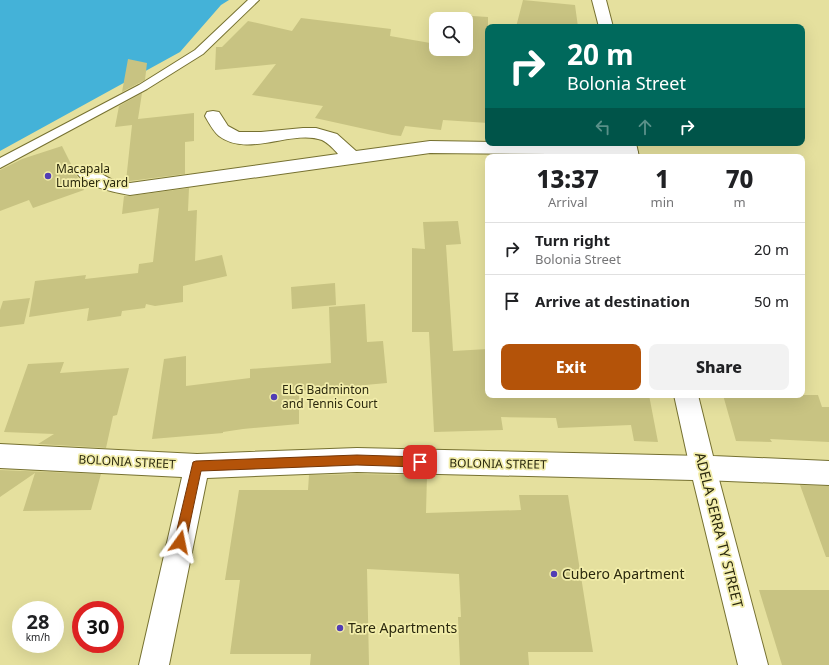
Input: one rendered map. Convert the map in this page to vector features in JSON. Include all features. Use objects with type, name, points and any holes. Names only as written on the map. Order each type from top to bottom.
[{"type":"street","points":[[599,0],[605,23]]},
{"type":"street","points":[[213,116],[222,130],[232,136],[250,138],[304,133],[321,134],[332,138],[352,158]]},
{"type":"street","points":[[84,172],[108,184],[130,189],[430,147],[543,148],[629,151]]},
{"type":"street","name":"ADELA SERRA TY STREET","points":[[687,398],[753,665]]},
{"type":"street","name":"BOLONIA STREET","points":[[0,456],[196,466],[357,460],[703,468],[829,473]]},
{"type":"street","points":[[154,665],[196,466]]},
{"type":"lane","points":[[0,164],[143,88],[199,52],[254,0]]},
{"type":"water","points":[[0,0],[229,0],[221,5],[180,52],[0,151]]},
{"type":"building","points":[[523,0],[575,5],[578,24],[517,24]]},
{"type":"building","points":[[473,16],[488,17],[488,24],[485,24],[485,123],[443,120],[441,130],[405,126],[401,136],[392,135],[315,118],[323,106],[252,95],[276,64],[215,70],[216,47],[222,47],[248,21],[292,31],[301,18],[391,29],[390,36],[429,43],[429,56],[473,56]]},
{"type":"building","points":[[128,59],[147,63],[145,80],[122,92]]},
{"type":"building","points":[[142,93],[138,119],[194,113],[194,141],[185,142],[185,174],[126,181],[132,125],[115,127],[119,106]]},
{"type":"building","name":"Macapala Lumber yard","points":[[62,146],[84,190],[33,208],[29,200],[0,211],[0,170],[22,159]]},
{"type":"building","points":[[189,188],[188,211],[197,210],[195,261],[222,255],[227,276],[183,286],[183,302],[155,306],[146,304],[145,308],[122,311],[121,316],[87,321],[89,308],[29,317],[35,281],[86,275],[85,279],[138,273],[139,264],[153,262],[159,208],[122,214],[124,196]]},
{"type":"building","points":[[458,221],[461,244],[446,245],[453,351],[485,349],[485,398],[650,398],[658,442],[634,441],[631,425],[558,428],[556,418],[501,417],[503,430],[434,432],[429,332],[412,332],[412,248],[425,249],[423,222]]},
{"type":"building","points":[[335,283],[336,305],[292,309],[291,287]]},
{"type":"building","points":[[30,298],[24,324],[0,327],[0,310],[3,301]]},
{"type":"building","points":[[365,304],[367,342],[383,341],[387,383],[299,391],[299,424],[243,429],[223,433],[152,439],[164,359],[186,356],[186,386],[250,378],[250,369],[331,363],[329,307]]},
{"type":"building","points":[[64,362],[60,373],[129,368],[117,415],[113,416],[106,448],[38,444],[54,434],[4,432],[28,364]]},
{"type":"building","points":[[805,395],[818,395],[822,407],[829,407],[829,442],[770,439],[772,442],[736,441],[724,398],[805,398]]},
{"type":"building","points":[[0,470],[101,474],[91,510],[23,511],[35,473],[0,497]]},
{"type":"building","points":[[309,475],[427,475],[426,513],[521,510],[519,495],[568,495],[593,652],[528,652],[529,665],[460,665],[458,617],[461,617],[459,574],[367,569],[369,665],[310,665],[311,654],[230,654],[240,580],[225,580],[239,490],[308,490]]},
{"type":"building","points":[[800,485],[829,486],[829,557],[826,557]]},
{"type":"building","points":[[759,590],[829,590],[829,665],[782,665]]},
{"type":"place","name":"Macapala Lumber yard","points":[[48,176]]},
{"type":"place","name":"ELG Badminton and Tennis Court","points":[[274,397]]},
{"type":"place","name":"Cubero Apartment","points":[[554,574]]},
{"type":"place","name":"Tare Apartments","points":[[340,628]]},
{"type":"route","points":[[180,542],[196,466],[357,460],[420,462]]}]
